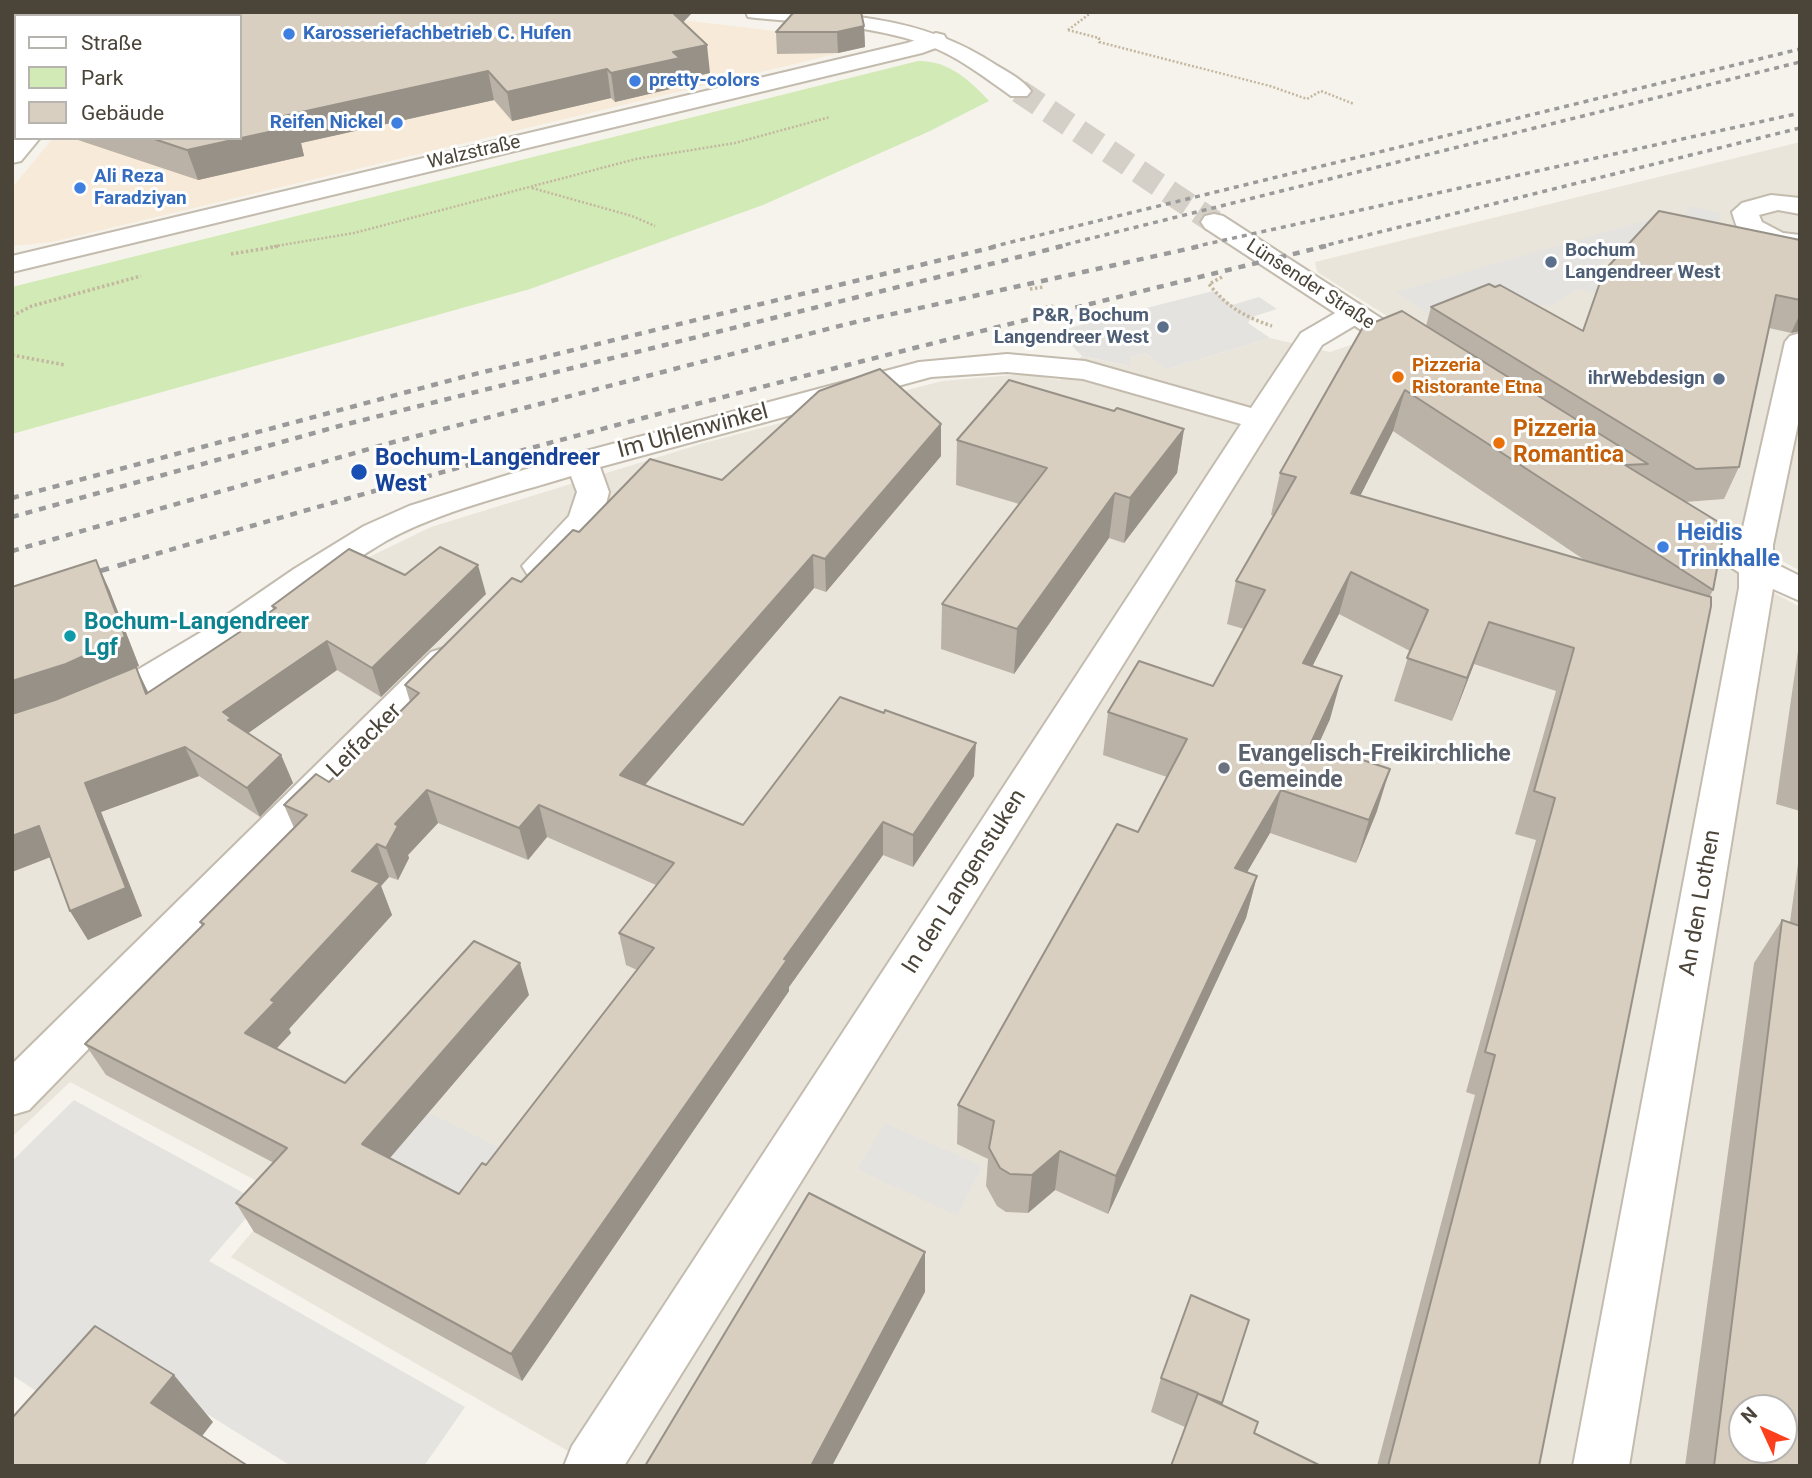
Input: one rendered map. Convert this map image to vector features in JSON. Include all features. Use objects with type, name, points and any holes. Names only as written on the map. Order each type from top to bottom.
[{"type":"street","points":[[756,12],[883,27],[936,40],[1019,91]]},
{"type":"street","name":"Walzstraße","points":[[12,264],[901,51],[936,40]]},
{"type":"street","points":[[12,156],[26,140]]},
{"type":"street","points":[[1800,206],[1760,203],[1745,212],[1751,227],[1777,240],[1800,243]]},
{"type":"street","name":"Lünsender Straße","points":[[1214,222],[1438,367]]},
{"type":"street","name":"In den Langenstuken","points":[[592,1466],[1311,339],[1354,314]]},
{"type":"street","name":"An den Lothen","points":[[1601,1466],[1758,569],[1756,545],[1800,342]]},
{"type":"street","name":"Im Uhlenwinkel","points":[[12,732],[95,704],[152,678],[221,637],[306,577],[376,533],[421,513],[582,461],[930,368],[1007,363],[1084,370],[1259,421]]},
{"type":"street","points":[[516,589],[585,520],[593,492],[582,461]]},
{"type":"street","points":[[1651,501],[1758,569],[1800,590]]},
{"type":"street","name":"Leifacker","points":[[12,1095],[467,638]]},
{"type":"path","points":[[1092,12],[1068,30],[1098,38],[1099,42],[1270,86],[1307,99],[1321,91],[1354,104]]},
{"type":"path","points":[[227,255],[354,233],[636,159],[734,143],[831,117]]},
{"type":"path","points":[[530,187],[632,216],[655,226]]},
{"type":"path","points":[[1228,273],[1209,284],[1237,314],[1311,339]]},
{"type":"path","points":[[12,316],[32,306],[149,274]]},
{"type":"path","points":[[1030,289],[1044,287]]},
{"type":"path","points":[[1046,307],[1055,306]]},
{"type":"path","points":[[12,355],[65,365]]},
{"type":"shaded area","points":[[611,12],[863,41],[865,47],[52,242],[12,246],[12,188],[51,140],[242,140],[242,137]]},
{"type":"shaded area","points":[[1800,142],[1800,571],[1714,522],[1317,272],[1315,262]]},
{"type":"shaded area","name":"Bochum Langendreer West","points":[[1689,206],[1721,213],[1718,224],[1624,265],[1607,259],[1594,271],[1610,278],[1594,294],[1578,289],[1550,306],[1484,298],[1429,315],[1396,292],[1667,214],[1684,217]]},
{"type":"shaded area","name":"P&R, Bochum Langendreer West","points":[[1213,291],[1232,305],[1259,297],[1277,309],[1252,317],[1248,323],[1270,338],[1165,370],[1146,353],[1131,357],[1129,366],[1082,356],[1057,331]]},
{"type":"shaded area","points":[[1270,338],[1330,352],[1351,345],[1370,347],[1734,571],[1800,607],[1800,1466],[594,1466],[231,1257],[283,1195],[70,1082],[12,1137],[12,749],[249,636],[371,556],[431,527],[704,443],[942,381],[1024,374],[1060,380],[1082,356],[1128,366],[1131,357],[1146,353],[1165,370]]},
{"type":"shaded area","points":[[74,1100],[260,1202],[209,1261],[465,1407],[424,1466],[291,1466],[120,1360],[72,1415],[12,1375],[12,1161]]},
{"type":"shaded area","points":[[429,1113],[520,1158],[458,1241],[376,1173]]},
{"type":"shaded area","points":[[885,1123],[982,1166],[957,1216],[857,1169]]},
{"type":"green space","points":[[918,61],[939,64],[957,73],[989,101],[930,131],[763,205],[530,289],[12,434],[12,287]]},
{"type":"building","points":[[12,12],[672,12],[707,45],[673,52],[680,58],[611,73],[607,69],[507,92],[488,71],[270,119],[296,126],[242,138],[242,14],[14,14],[14,24]]},
{"type":"building","points":[[794,12],[861,12],[864,26],[837,32],[776,32]]},
{"type":"building","points":[[157,140],[232,140],[187,150]]},
{"type":"building","points":[[1659,211],[1800,240],[1800,300],[1776,295],[1739,467],[1696,469],[1431,307],[1489,284],[1495,287],[1500,285],[1583,331],[1604,271]]},
{"type":"building","points":[[1402,311],[1648,464],[1625,465],[1725,526],[1713,590],[1405,390],[1351,493],[1711,597],[1539,1466],[1388,1466],[1495,1055],[1485,1052],[1555,798],[1534,791],[1574,648],[1489,622],[1467,678],[1407,658],[1428,610],[1351,572],[1303,663],[1342,676],[1311,743],[1390,769],[1369,820],[1281,790],[1235,868],[1257,876],[1116,1176],[1060,1151],[1032,1175],[1010,1174],[1000,1168],[989,1148],[994,1121],[958,1105],[1117,824],[1138,832],[1187,739],[1108,712],[1139,661],[1213,686],[1265,590],[1236,581],[1296,477],[1280,473],[1363,327]]},
{"type":"building","points":[[880,369],[941,424],[825,559],[813,555],[620,775],[743,825],[840,697],[884,713],[885,710],[976,743],[913,835],[883,822],[784,959],[787,960],[511,1354],[236,1203],[287,1148],[85,1044],[204,924],[200,922],[307,815],[284,805],[316,774],[329,782],[419,693],[405,685],[512,578],[521,582],[573,530],[579,532],[650,459],[722,480],[819,391]],"holes":[[[427,790],[519,828],[539,805],[674,863],[619,933],[654,948],[486,1165],[482,1163],[459,1194],[362,1144],[520,963],[474,941],[345,1083],[245,1033],[275,1002],[271,1000],[380,883],[352,871],[377,844],[386,848],[398,826],[395,824]]]},
{"type":"building","points":[[1009,380],[1114,411],[1117,408],[1184,429],[1130,498],[1115,493],[1017,629],[942,604],[1047,468],[957,440]]},
{"type":"building","points":[[440,547],[478,565],[372,668],[327,641],[223,712],[231,718],[228,720],[281,755],[247,788],[185,747],[85,783],[126,888],[70,911],[39,826],[12,836],[12,714],[55,700],[136,667],[146,694],[276,608],[272,606],[349,549],[405,575]]},
{"type":"building","name":"Bochum-Langendreer Lgf","points":[[96,560],[125,637],[66,664],[12,681],[12,587]]},
{"type":"building","points":[[1782,920],[1800,926],[1800,1466],[1714,1466]]},
{"type":"building","points":[[809,1193],[925,1252],[811,1466],[645,1466]]},
{"type":"building","points":[[1191,1295],[1249,1320],[1222,1403],[1199,1394],[1258,1422],[1254,1433],[1321,1466],[1171,1466],[1198,1393],[1161,1378]]},
{"type":"building","points":[[95,1326],[174,1375],[151,1403],[248,1466],[12,1466],[12,1418]]},
{"type":"tunnel","points":[[1019,91],[1214,222]]},
{"type":"railway","points":[[991,247],[1800,49]]},
{"type":"railway","points":[[1056,247],[1800,62]]},
{"type":"railway","points":[[1193,247],[1800,113]]},
{"type":"railway","points":[[1319,247],[1800,128]]},
{"type":"railway","points":[[12,498],[463,377],[998,246]]},
{"type":"railway","points":[[12,517],[343,425],[1063,246]]},
{"type":"railway","points":[[12,551],[390,443],[847,324],[1201,246]]},
{"type":"railway","points":[[129,562],[576,436],[875,358],[1326,246]]},
{"type":"railway","points":[[83,576],[134,561]]},
{"type":"place","name":"Karosseriefachbetrieb C. Hufen","points":[[289,34]]},
{"type":"place","name":"pretty-colors","points":[[635,81]]},
{"type":"place","name":"Reifen Nickel","points":[[397,123]]},
{"type":"place","name":"Ali Reza Faradziyan","points":[[80,188]]},
{"type":"place","name":"Bochum Langendreer West","points":[[1551,262]]},
{"type":"place","name":"P&R, Bochum Langendreer West","points":[[1163,327]]},
{"type":"place","name":"Pizzeria Ristorante Etna","points":[[1398,377]]},
{"type":"place","name":"ihrWebdesign","points":[[1719,379]]},
{"type":"place","name":"Pizzeria Romantica","points":[[1499,443]]},
{"type":"place","name":"Bochum-Langendreer West","points":[[359,472]]},
{"type":"place","name":"Heidis Trinkhalle","points":[[1663,547]]},
{"type":"place","name":"Bochum-Langendreer Lgf","points":[[70,636]]},
{"type":"place","name":"Evangelisch-Freikirchliche Gemeinde","points":[[1224,768]]}]
